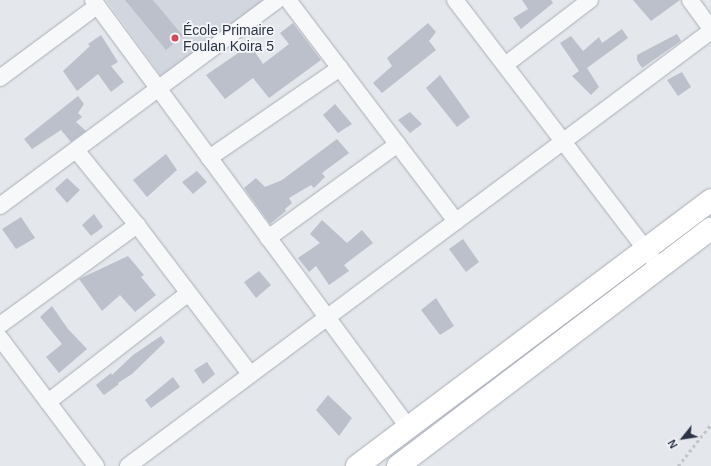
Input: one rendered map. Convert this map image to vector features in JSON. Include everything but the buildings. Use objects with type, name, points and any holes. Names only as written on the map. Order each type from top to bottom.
[{"type":"main road","points":[[357,466],[711,200]]},
{"type":"main road","points":[[398,466],[711,228]]},
{"type":"street","points":[[0,206],[277,0]]},
{"type":"street","points":[[288,0],[456,221]]},
{"type":"street","points":[[455,0],[659,267]]},
{"type":"street","points":[[505,65],[590,0]]},
{"type":"street","points":[[128,466],[711,30],[690,0]]},
{"type":"street","points":[[0,78],[95,3],[408,427]]},
{"type":"street","points":[[209,158],[340,68]]},
{"type":"street","points":[[268,238],[398,144]]},
{"type":"street","points":[[76,150],[137,225],[250,374]]},
{"type":"street","points":[[0,325],[137,225]]},
{"type":"street","points":[[48,402],[188,294]]},
{"type":"street","points":[[0,338],[96,466]]},
{"type":"path","points":[[678,466],[711,424]]},
{"type":"shaded area","name":"École Primaire Foulan Koira 5","points":[[106,0],[267,0],[162,77]]},
{"type":"place","name":"École Primaire Foulan Koira 5","points":[[175,38]]}]
